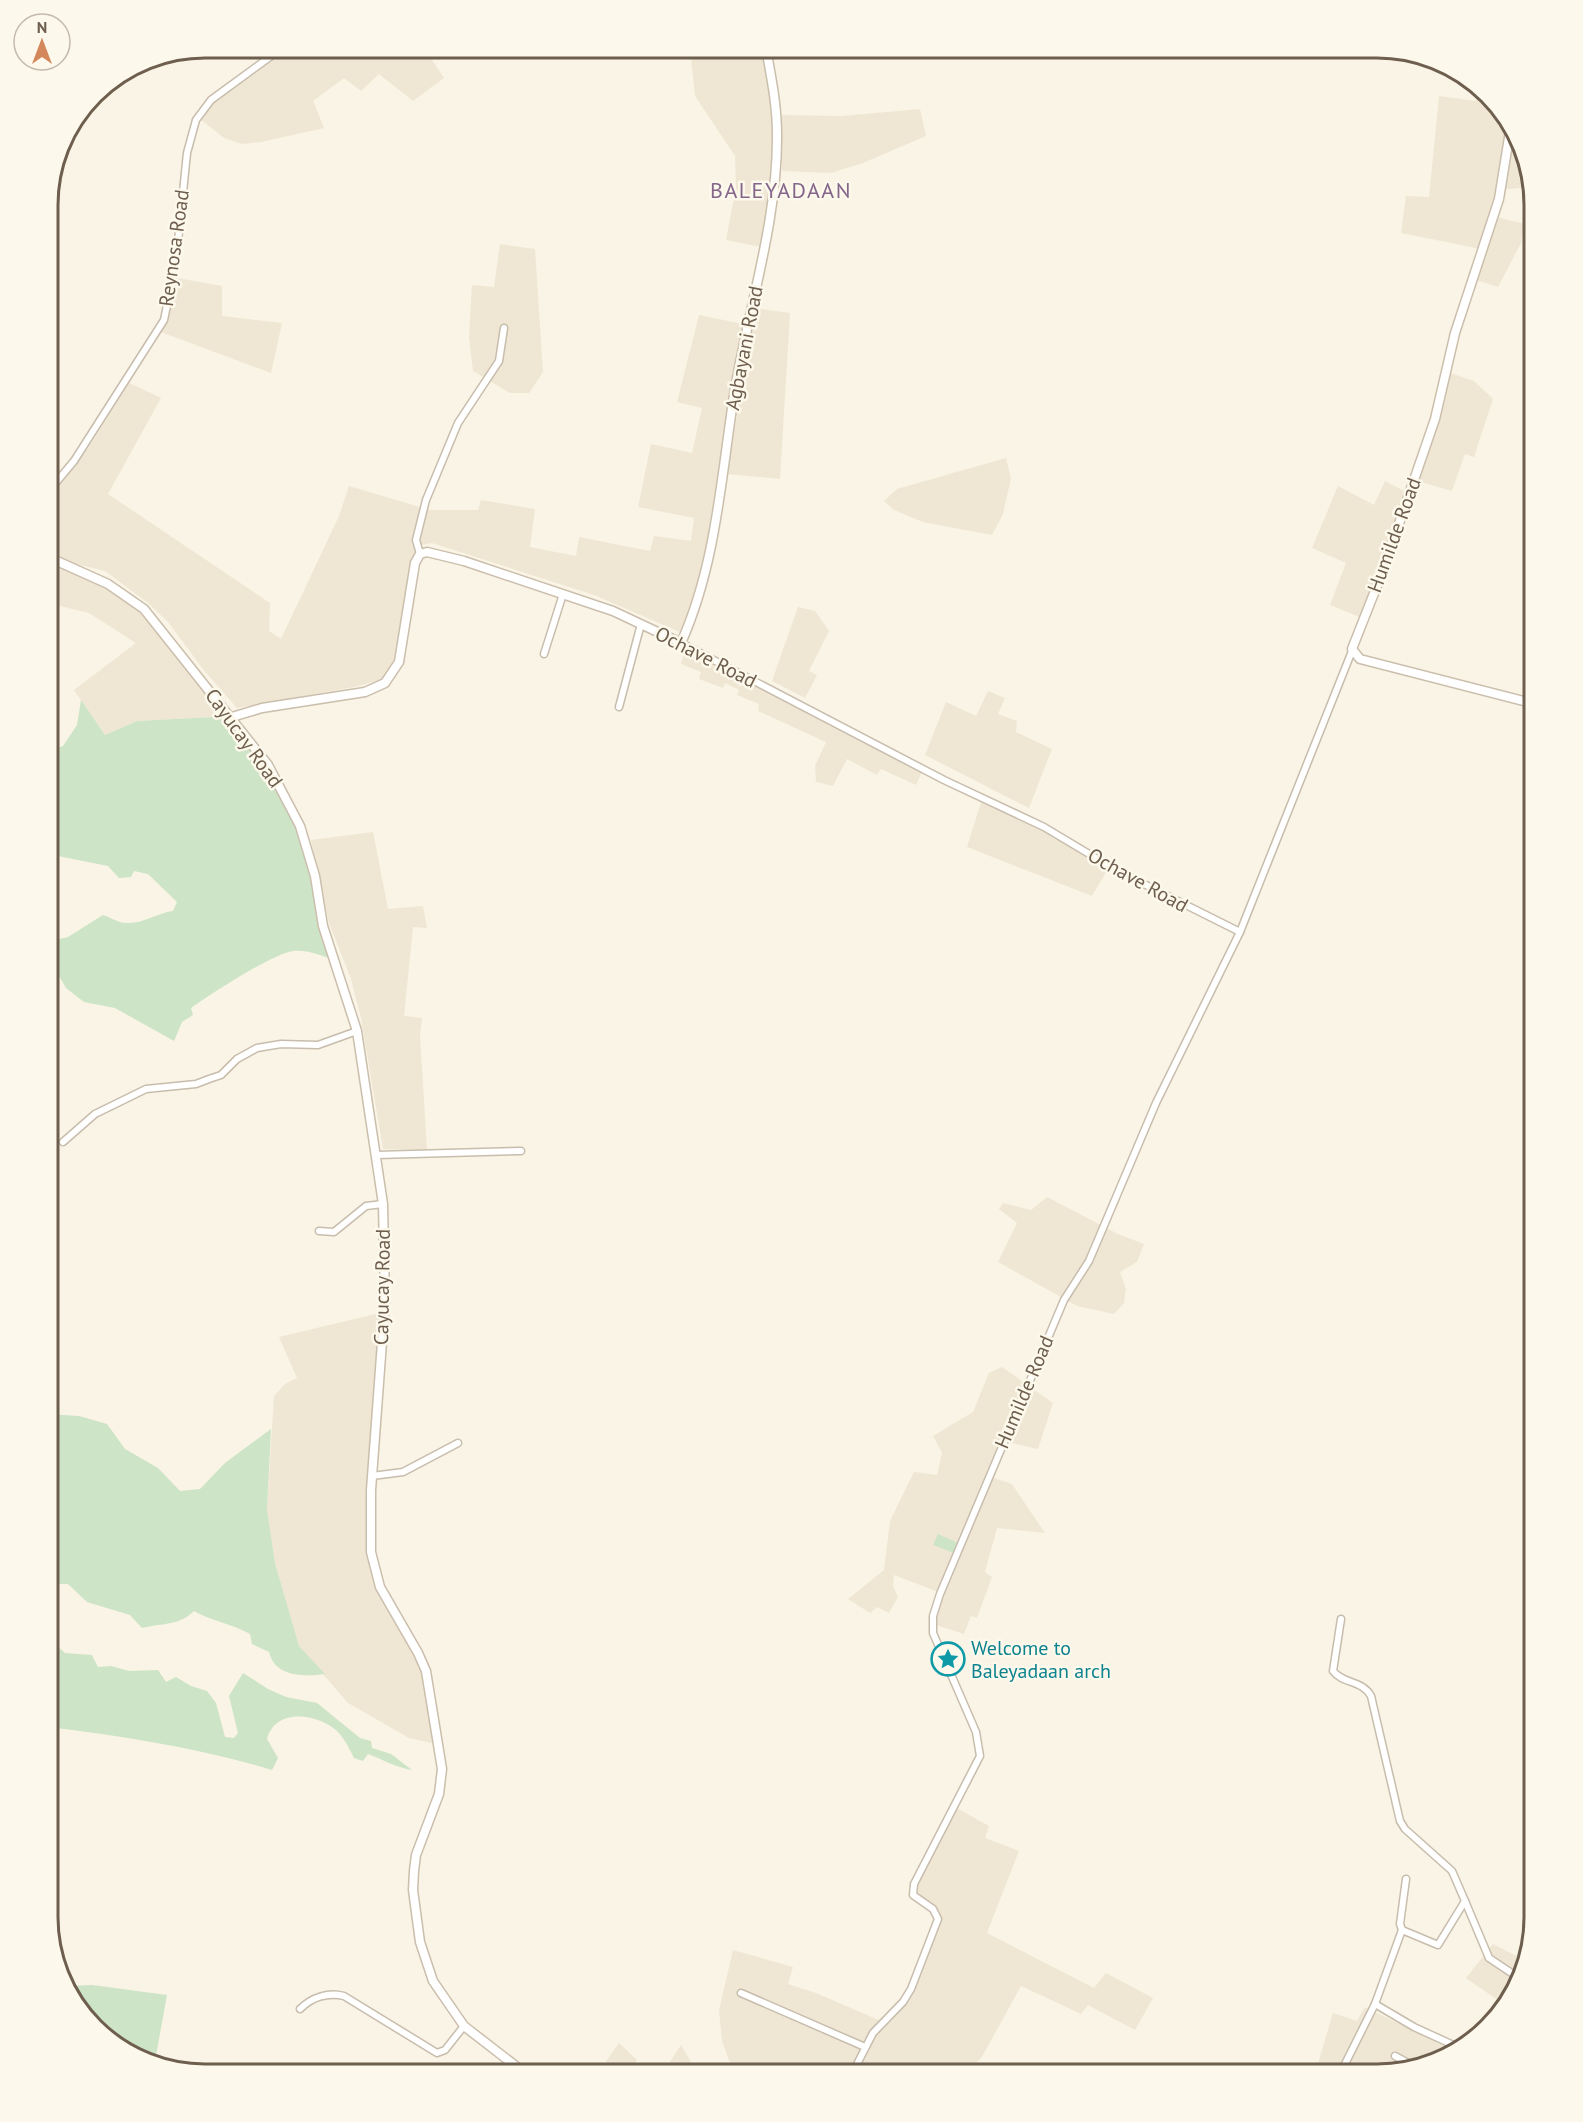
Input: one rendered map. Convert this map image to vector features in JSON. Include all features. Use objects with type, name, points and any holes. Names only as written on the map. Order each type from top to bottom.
[{"type":"street","name":"Reynosa Road","points":[[59,479],[74,461],[164,320],[176,261],[187,153],[196,120],[211,100],[268,58]]},
{"type":"street","name":"Agbayani Road","points":[[681,643],[696,610],[712,539],[738,373],[772,196],[777,133],[767,58]]},
{"type":"street","name":"Humilde Road","points":[[865,2047],[881,2022],[906,1998],[918,1975],[938,1919],[933,1909],[913,1895],[914,1884],[980,1756],[976,1732],[936,1641],[932,1624],[940,1594],[1064,1300],[1089,1261],[1183,1044],[1239,933],[1352,651],[1435,419],[1455,333],[1499,199],[1509,140]]},
{"type":"street","points":[[232,717],[262,708],[364,692],[385,683],[399,662],[413,569],[420,554],[416,540],[426,500],[454,430],[499,361],[504,328]]},
{"type":"street","name":"Ochave Road","points":[[420,554],[427,552],[440,554],[563,594],[642,624],[944,780],[1035,822],[1116,870],[1239,933]]},
{"type":"street","name":"Cayucay Road","points":[[59,562],[100,579],[144,609],[268,765],[300,826],[315,876],[323,926],[357,1031],[383,1204],[385,1302],[372,1476],[372,1562],[380,1587],[426,1671],[440,1752],[440,1794],[415,1863],[416,1914],[423,1953],[433,1981],[464,2026],[513,2064]]},
{"type":"street","points":[[544,654],[563,594]]},
{"type":"street","points":[[619,707],[642,624]]},
{"type":"street","points":[[1352,651],[1360,659],[1524,701]]},
{"type":"street","points":[[63,1142],[95,1114],[146,1089],[196,1083],[221,1075],[237,1059],[257,1048],[280,1044],[318,1045],[357,1031]]},
{"type":"street","points":[[377,1155],[521,1151]]},
{"type":"street","points":[[319,1231],[334,1232],[366,1206],[383,1204]]},
{"type":"street","points":[[372,1476],[403,1472],[458,1443]]},
{"type":"street","points":[[1341,1619],[1333,1671],[1337,1676],[1364,1686],[1371,1695],[1400,1821],[1405,1829],[1452,1871],[1487,1954],[1513,1973]]},
{"type":"street","points":[[1345,2064],[1375,2004],[1401,1930],[1406,1879]]},
{"type":"street","points":[[1401,1930],[1437,1945],[1465,1901]]},
{"type":"street","points":[[741,1993],[865,2047],[857,2064]]},
{"type":"street","points":[[300,2009],[321,1996],[336,1994],[344,1996],[437,2053],[445,2050],[464,2026]]},
{"type":"street","points":[[1375,2004],[1414,2027],[1451,2044]]},
{"type":"street","points":[[1395,2056],[1405,2061]]},
{"type":"shaded area","points":[[273,58],[431,58],[444,78],[413,101],[379,74],[361,91],[344,78],[313,101],[324,128],[261,142],[242,144],[224,138],[200,119],[212,103]]},
{"type":"shaded area","points":[[691,58],[767,58],[776,146],[761,247],[726,240],[736,187],[735,156],[695,96]]},
{"type":"shaded area","points":[[1439,96],[1476,101],[1476,96],[1505,132],[1520,167],[1523,186],[1498,190],[1492,216],[1524,224],[1524,229],[1521,243],[1498,287],[1476,280],[1486,250],[1401,233],[1406,196],[1429,197]]},
{"type":"shaded area","points":[[920,109],[926,136],[863,163],[831,173],[782,171],[782,115],[842,116]]},
{"type":"shaded area","points":[[500,244],[535,249],[543,372],[529,393],[510,393],[473,371],[469,337],[472,285],[494,287]]},
{"type":"shaded area","points":[[177,278],[222,286],[222,316],[282,323],[271,373],[161,332],[170,311]]},
{"type":"shaded area","points":[[755,308],[790,313],[780,479],[727,474]]},
{"type":"shaded area","points":[[699,315],[743,324],[699,588],[682,633],[594,595],[432,543],[420,545],[399,659],[390,674],[380,680],[354,687],[237,708],[202,668],[169,623],[148,603],[105,571],[59,558],[59,483],[89,447],[129,383],[161,398],[108,494],[270,603],[269,631],[281,639],[339,516],[349,486],[430,510],[478,510],[481,500],[535,509],[530,547],[576,556],[579,537],[650,551],[654,536],[691,541],[694,518],[638,507],[651,444],[692,453],[702,408],[677,402]]},
{"type":"shaded area","points":[[1450,373],[1474,381],[1493,399],[1474,457],[1465,454],[1452,491],[1417,481]]},
{"type":"shaded area","points":[[1006,458],[1011,478],[1003,514],[992,535],[923,522],[894,510],[884,501],[897,489]]},
{"type":"shaded area","points":[[1385,481],[1406,492],[1362,618],[1330,605],[1346,563],[1312,548],[1338,486],[1374,505]]},
{"type":"shaded area","points":[[59,565],[144,608],[228,709],[214,717],[137,721],[105,735],[74,690],[136,643],[89,613],[59,606]]},
{"type":"shaded area","points":[[798,607],[815,611],[829,631],[809,671],[817,675],[805,698],[772,681]]},
{"type":"shaded area","points":[[686,646],[924,767],[916,785],[881,769],[877,775],[847,759],[833,786],[816,782],[815,766],[826,742],[758,711],[759,704],[737,695],[739,690],[725,683],[723,688],[699,679],[701,672],[681,664]]},
{"type":"shaded area","points":[[988,691],[1005,698],[998,714],[1017,721],[1016,732],[1052,749],[1029,808],[925,755],[946,702],[976,716]]},
{"type":"shaded area","points":[[983,796],[1111,864],[1092,896],[967,847]]},
{"type":"shaded area","points":[[373,832],[388,909],[423,906],[427,928],[413,927],[404,1016],[422,1018],[420,1035],[427,1150],[383,1149],[361,1018],[351,979],[329,923],[311,840]]},
{"type":"shaded area","points":[[1047,1197],[1118,1234],[1144,1244],[1137,1262],[1120,1272],[1126,1289],[1124,1303],[1114,1314],[1077,1306],[998,1262],[1017,1223],[999,1209],[1003,1203],[1031,1210]]},
{"type":"shaded area","points":[[384,1312],[370,1529],[378,1580],[420,1655],[440,1745],[409,1738],[348,1703],[299,1646],[275,1563],[267,1509],[274,1396],[285,1384],[297,1378],[279,1337]]},
{"type":"shaded area","points":[[1002,1367],[1053,1403],[1038,1449],[1003,1441],[988,1476],[1012,1484],[1045,1533],[997,1528],[985,1572],[992,1577],[977,1618],[971,1616],[964,1634],[933,1624],[941,1593],[894,1575],[893,1586],[898,1597],[889,1613],[877,1607],[870,1613],[848,1599],[884,1570],[890,1521],[914,1472],[937,1475],[942,1453],[933,1436],[973,1412],[989,1373]]},
{"type":"shaded area","points":[[955,1807],[989,1826],[985,1838],[1019,1851],[987,1933],[1094,1988],[1106,1973],[1153,1998],[1135,2030],[1088,2005],[1081,2014],[1021,1986],[976,2064],[730,2064],[722,2041],[719,2010],[733,1950],[793,1967],[788,1984],[816,1993],[881,2021],[904,2000],[914,1983],[942,1918],[937,1909],[917,1894],[916,1883]]},
{"type":"shaded area","points":[[1493,1944],[1519,1957],[1498,2000],[1466,1978]]},
{"type":"shaded area","points":[[1365,2007],[1445,2047],[1407,2061],[1378,2064],[1318,2064],[1333,2013],[1357,2021]]},
{"type":"shaded area","points":[[619,2043],[637,2060],[634,2064],[604,2064]]},
{"type":"shaded area","points":[[681,2045],[692,2064],[669,2064]]},
{"type":"green space","points":[[81,700],[105,735],[137,721],[214,717],[228,709],[258,744],[292,802],[338,961],[304,951],[293,951],[270,960],[191,1008],[193,1015],[182,1022],[174,1041],[115,1008],[84,1002],[66,988],[59,976],[59,939],[68,937],[103,915],[123,923],[138,922],[173,911],[177,902],[148,874],[134,871],[131,877],[119,878],[108,866],[59,856],[59,747],[63,746],[77,725]]},
{"type":"green space","points":[[59,1415],[79,1416],[107,1424],[125,1449],[158,1468],[180,1491],[200,1489],[225,1463],[271,1429],[267,1509],[275,1563],[299,1646],[325,1674],[300,1675],[284,1671],[272,1660],[269,1652],[252,1644],[250,1634],[194,1611],[176,1622],[142,1628],[130,1615],[87,1602],[68,1584],[59,1584]]},
{"type":"green space","points":[[938,1534],[958,1543],[954,1553],[933,1545]]},
{"type":"green space","points":[[59,1648],[65,1653],[92,1655],[98,1667],[111,1666],[129,1671],[158,1670],[166,1682],[176,1677],[191,1686],[207,1691],[216,1703],[225,1737],[234,1738],[238,1733],[229,1696],[243,1673],[286,1697],[317,1703],[360,1738],[371,1741],[372,1748],[391,1754],[412,1770],[368,1754],[363,1761],[354,1758],[345,1740],[337,1731],[319,1720],[308,1717],[287,1718],[278,1722],[271,1729],[267,1739],[278,1758],[272,1770],[217,1755],[104,1734],[59,1728]]},
{"type":"green space","points":[[92,1985],[167,1995],[156,2055],[132,2044],[108,2027],[95,2014],[76,1986]]},
{"type":"place","name":"Welcome to Baleyadaan arch","points":[[948,1659]]},
{"type":"district","name":"BALEYADAAN","points":[[781,190]]}]
